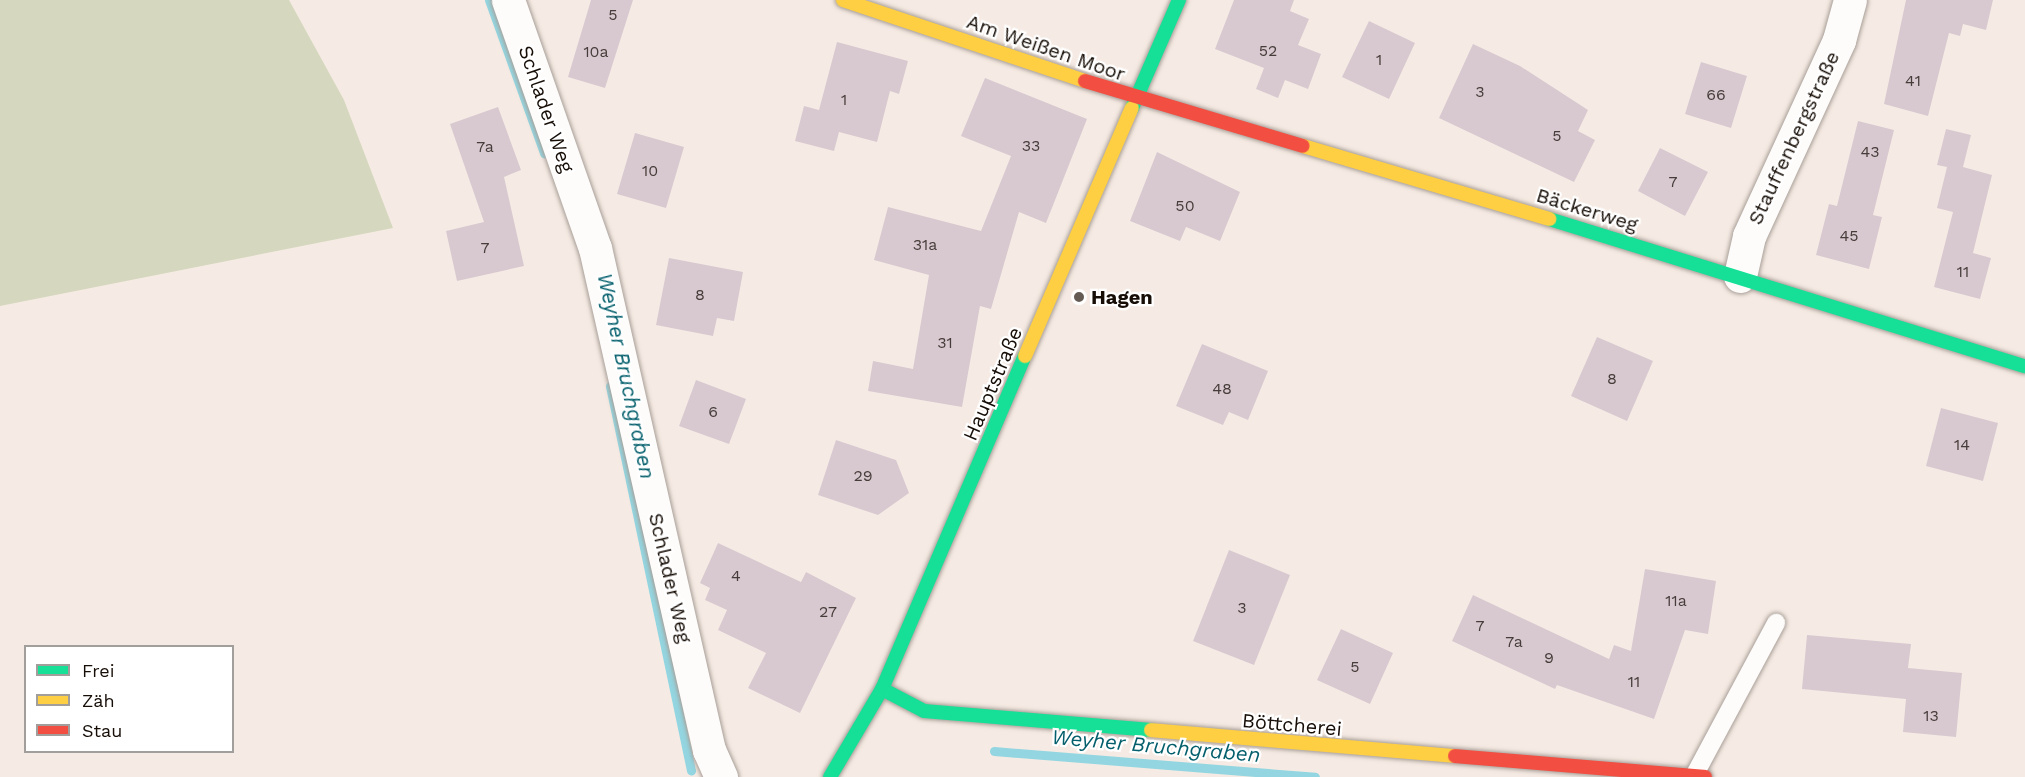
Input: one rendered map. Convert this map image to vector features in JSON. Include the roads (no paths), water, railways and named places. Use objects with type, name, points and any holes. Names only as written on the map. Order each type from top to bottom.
[{"type":"street","name":"Schlader Weg","points":[[508,0],[595,248],[709,750],[721,777]]},
{"type":"street","name":"Am Weißen Moor","points":[[843,0],[1135,98]]},
{"type":"street","name":"Hauptstraße","points":[[830,777],[882,689],[1179,0]]},
{"type":"street","name":"Stauffenbergstraße","points":[[1740,276],[1749,236],[1839,40],[1850,0]]},
{"type":"street","name":"Bäckerweg","points":[[1135,98],[1740,276],[2025,366]]},
{"type":"street","name":"Böttcherei","points":[[882,689],[924,711],[1699,776]]},
{"type":"lane","points":[[1699,776],[1776,623]]},
{"type":"waterway","name":"Weyher Bruchgraben","points":[[489,0],[544,153]]},
{"type":"waterway","name":"Weyher Bruchgraben","points":[[610,386],[691,771]]},
{"type":"waterway","name":"Weyher Bruchgraben","points":[[994,751],[1315,777]]},
{"type":"place","name":"Hagen","points":[[1079,297]]}]
